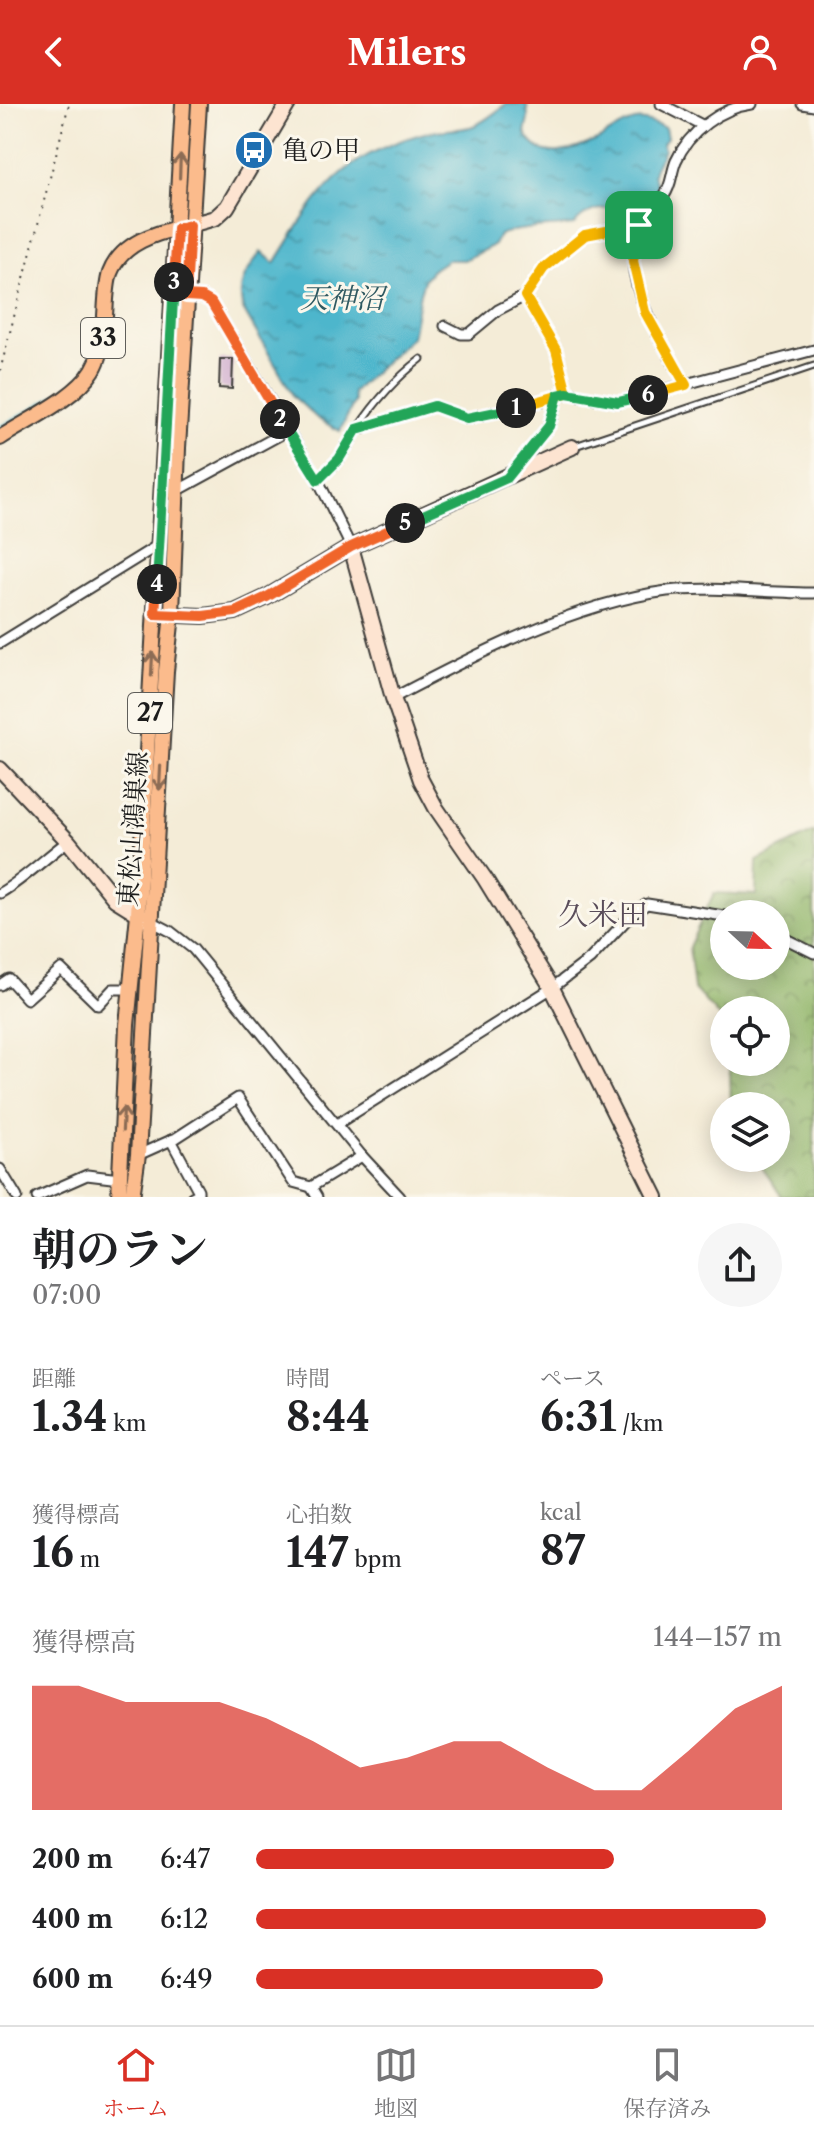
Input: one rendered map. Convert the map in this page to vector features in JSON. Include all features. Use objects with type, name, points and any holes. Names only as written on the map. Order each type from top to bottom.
[{"type":"main road","name":"27","points":[[183,104],[184,226]]},
{"type":"main road","name":"27","points":[[184,226],[199,104]]},
{"type":"main road","name":"東松山鴻巣線","points":[[119,1197],[131,989],[145,918],[172,614],[186,296],[184,226]]},
{"type":"main road","name":"東松山鴻巣線","points":[[132,1197],[138,1155],[155,614],[184,226]]},
{"type":"main road","name":"33","points":[[0,438],[83,384],[99,358],[110,274],[123,253],[142,238],[184,226]]},
{"type":"street","points":[[184,226],[215,218],[227,207],[288,104]]},
{"type":"street","points":[[661,104],[702,125]]},
{"type":"street","points":[[686,385],[645,312],[633,261],[639,225],[666,195],[676,161],[702,125],[742,105],[752,104]]},
{"type":"street","points":[[802,104],[814,106]]},
{"type":"street","points":[[186,296],[202,297],[211,302],[318,480],[351,547],[414,763],[429,794],[552,988],[656,1197]]},
{"type":"street","points":[[445,326],[461,334],[469,334],[498,310],[525,296],[556,350],[562,394],[549,426],[507,478]]},
{"type":"street","points":[[318,480],[339,459],[357,429],[434,406],[467,418],[521,407],[562,394],[618,402],[814,350]]},
{"type":"street","points":[[175,492],[287,431]]},
{"type":"street","points":[[155,614],[203,616],[235,612],[267,597],[351,547],[572,447]]},
{"type":"street","points":[[0,643],[160,544]]},
{"type":"street","points":[[393,698],[460,663],[584,611],[667,591],[814,593]]},
{"type":"street","points":[[0,769],[68,841],[115,899],[170,931],[193,949],[362,1156],[400,1197]]},
{"type":"street","points":[[0,893],[68,841]]},
{"type":"street","points":[[337,1124],[552,988],[590,959],[633,913],[647,904],[710,914]]},
{"type":"street","points":[[790,941],[814,953]]},
{"type":"street","points":[[0,985],[9,979],[27,999],[61,969],[98,1005],[113,989],[131,989]]},
{"type":"street","points":[[138,1155],[171,1140],[238,1098],[293,1182],[311,1187],[317,1197]]},
{"type":"street","points":[[171,1140],[198,1190],[198,1194],[192,1197]]},
{"type":"street","points":[[311,1187],[362,1156]]},
{"type":"street","points":[[0,1169],[17,1197]]},
{"type":"street","points":[[37,1197],[87,1175],[120,1179]]},
{"type":"lane","points":[[357,429],[370,408],[421,359]]},
{"type":"lane","points":[[572,447],[814,366]]},
{"type":"path","points":[[0,371],[69,104]]},
{"type":"path","points":[[525,296],[544,268],[585,235],[639,225]]},
{"type":"green space","points":[[814,832],[814,1197],[782,1197],[765,1172],[790,1172],[790,1092],[731,1092],[730,1076],[790,1076],[790,996],[710,996],[710,1007],[694,989],[689,947],[710,902],[710,980],[790,980],[790,900],[711,900],[714,893],[756,895],[757,861]]},
{"type":"water","name":"天神沼","points":[[506,104],[527,104],[525,132],[531,142],[547,151],[575,149],[635,121],[646,121],[665,128],[667,138],[662,144],[664,150],[653,173],[660,190],[650,205],[632,218],[607,226],[615,222],[615,210],[598,209],[574,225],[507,232],[499,235],[494,245],[464,260],[447,260],[432,270],[425,278],[420,293],[412,337],[353,392],[354,402],[340,431],[318,419],[294,397],[243,309],[241,293],[247,272],[261,252],[275,263],[318,198],[349,167],[392,144],[421,134],[475,125]]},
{"type":"building","points":[[220,359],[233,359],[232,389],[219,388]]},
{"type":"waterway","points":[[0,427],[62,392]]},
{"type":"place","name":"亀の甲","points":[[254,150]]},
{"type":"district","name":"久米田","points":[[603,915]]},
{"type":"route","points":[[639,225],[585,235],[544,268],[525,296],[556,350],[567,393],[558,395],[521,407],[467,418],[434,406],[357,429],[339,459],[318,480],[211,302],[202,297],[186,296],[190,225],[177,228],[155,614],[203,616],[235,612],[267,597],[351,547],[507,478],[549,426],[558,395],[567,393],[618,402],[686,385],[645,312],[633,261],[639,225]]}]
